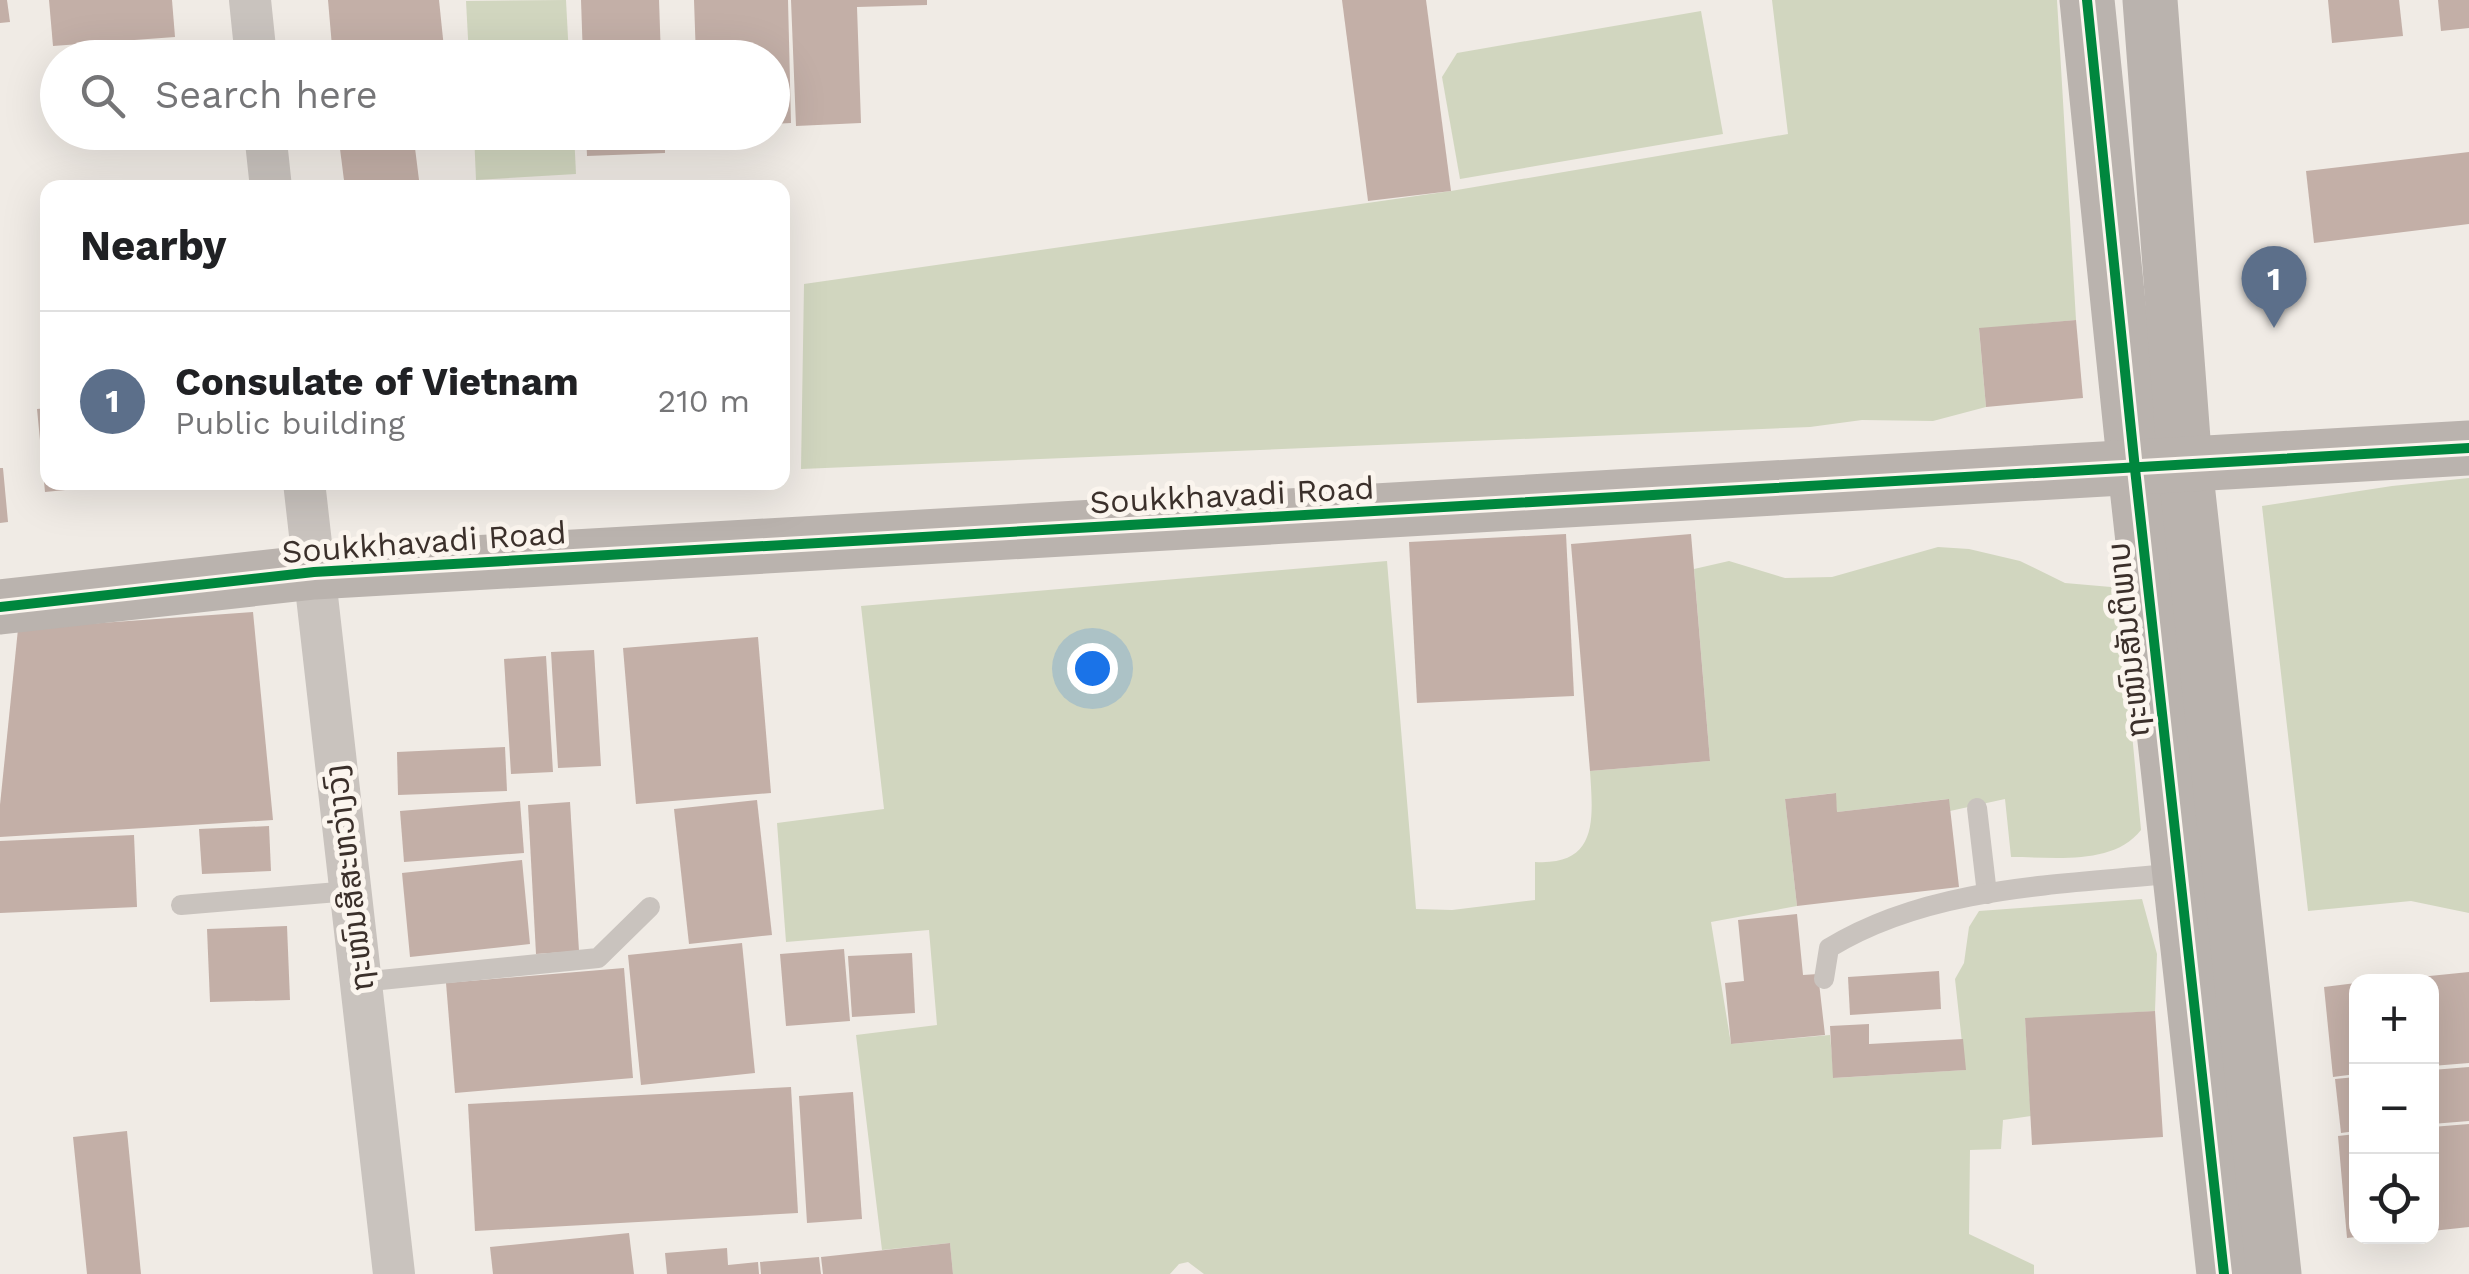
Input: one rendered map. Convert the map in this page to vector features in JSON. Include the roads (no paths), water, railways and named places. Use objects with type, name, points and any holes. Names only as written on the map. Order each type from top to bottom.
[{"type":"street","points":[[250,0],[254,40]]},
{"type":"street","name":"ຖະໜົນສັນຕິພາບ","points":[[2087,0],[2160,467],[2274,1274]]},
{"type":"street","name":"ຖະໜົນສັນຕິພາບ","points":[[2150,0],[2160,467],[2179,872],[2224,1274]]},
{"type":"street","points":[[267,150],[270,180]]},
{"type":"street","name":"Soukkhavadi Road","points":[[0,607],[314,572],[2469,448]]},
{"type":"street","name":"ຖະໜົນສີສະຫວ່າງວົງ","points":[[305,490],[394,1274]]},
{"type":"lane","points":[[1978,808],[1987,894]]},
{"type":"lane","points":[[1824,979],[1830,948],[1857,931],[1969,895],[2179,872]]},
{"type":"lane","points":[[181,905],[350,891]]},
{"type":"lane","points":[[361,982],[598,958],[650,907]]},
{"type":"place","name":"Consulate of Vietnam","points":[[2274,328]]}]
